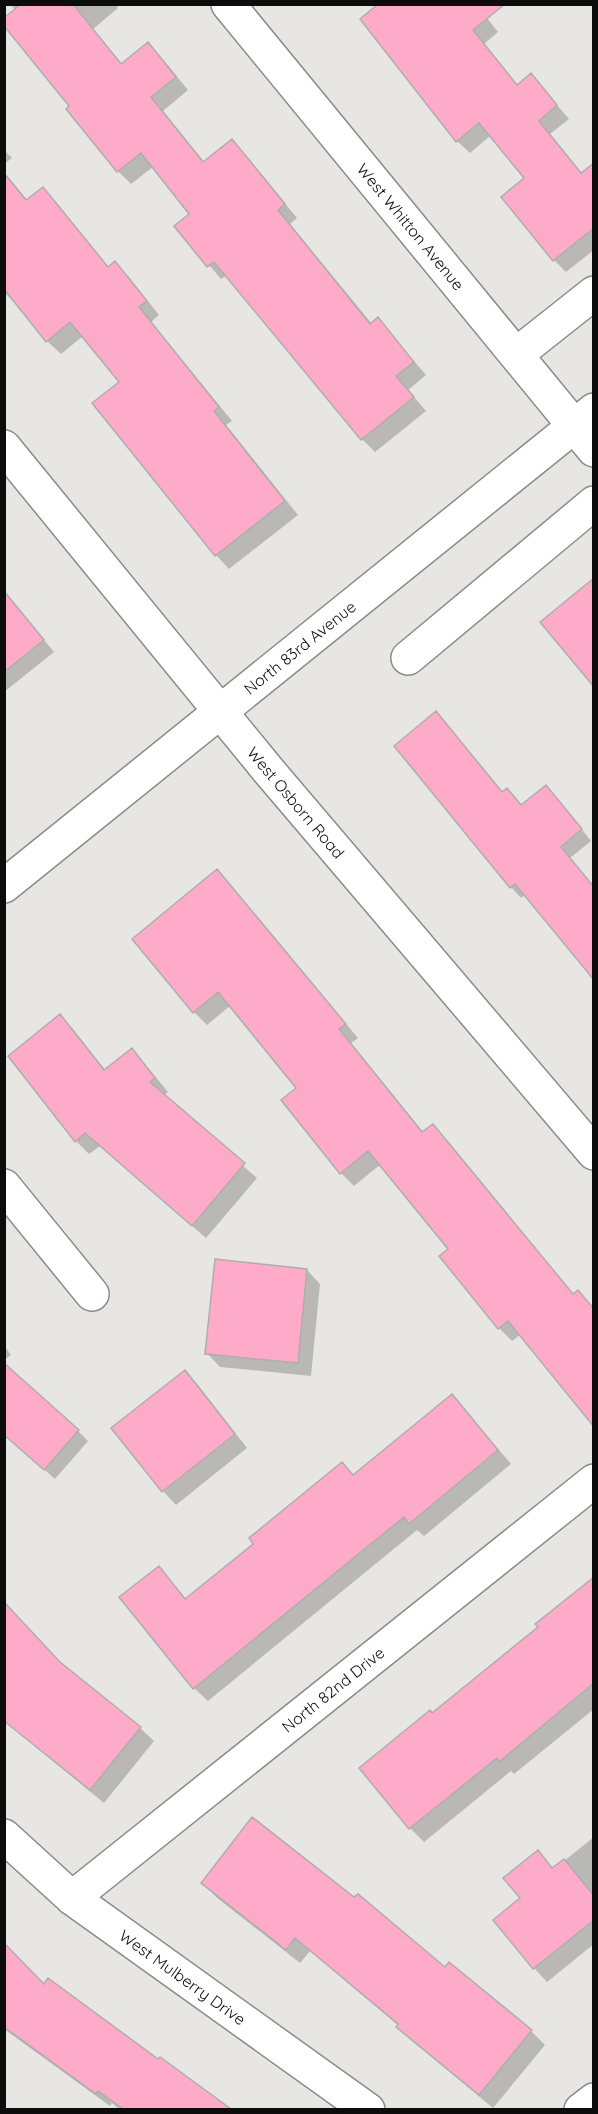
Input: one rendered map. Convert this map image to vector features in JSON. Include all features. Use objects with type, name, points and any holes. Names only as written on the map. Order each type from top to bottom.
[{"type":"street","name":"West Whitton Avenue","points":[[228,4],[517,354],[587,429]]},
{"type":"street","points":[[517,354],[594,293]]},
{"type":"street","name":"North 83rd Avenue","points":[[4,886],[220,710],[587,429]]},
{"type":"street","name":"West Osborn Road","points":[[4,447],[268,770],[594,1153]]},
{"type":"street","points":[[408,657],[594,503]]},
{"type":"street","points":[[4,1186],[92,1294]]},
{"type":"street","name":"North 82nd Drive","points":[[72,1898],[594,1481]]},
{"type":"street","name":"West Mulberry Drive","points":[[4,1836],[72,1898],[368,2109]]},
{"type":"street","points":[[581,2109],[594,2100]]},
{"type":"building","points":[[21,4],[73,4],[121,64],[148,42],[176,77],[151,97],[203,162],[232,139],[285,204],[278,210],[370,324],[378,317],[414,362],[396,376],[414,397],[361,440],[214,262],[207,267],[174,226],[189,214],[141,153],[117,172],[66,109],[69,106],[4,26],[4,18]]},
{"type":"building","points":[[378,4],[505,4],[473,30],[517,85],[531,73],[557,105],[539,121],[581,173],[594,163],[594,228],[553,261],[501,197],[524,178],[479,123],[456,142],[360,19]]},
{"type":"building","points":[[4,173],[26,200],[43,187],[108,267],[115,261],[147,301],[139,307],[219,407],[214,411],[285,501],[215,556],[92,403],[119,382],[70,322],[46,342],[4,289]]},
{"type":"building","points":[[594,578],[594,687],[540,622]]},
{"type":"building","points":[[4,591],[44,640],[4,672]]},
{"type":"building","points":[[436,711],[502,792],[507,788],[521,805],[546,785],[582,829],[561,847],[594,887],[594,980],[515,884],[510,888],[394,746]]},
{"type":"building","points":[[217,869],[346,1024],[339,1029],[422,1132],[433,1124],[573,1294],[578,1290],[594,1309],[594,1427],[508,1321],[498,1329],[439,1256],[448,1249],[368,1151],[340,1174],[281,1100],[296,1088],[218,992],[193,1013],[132,939]]},
{"type":"building","points":[[60,1014],[104,1070],[132,1048],[155,1078],[150,1082],[245,1163],[192,1226],[85,1133],[75,1142],[8,1056]]},
{"type":"building","points":[[215,1259],[307,1269],[298,1363],[205,1354]]},
{"type":"building","points":[[4,1363],[79,1430],[44,1470],[4,1435]]},
{"type":"building","points":[[185,1370],[235,1434],[162,1492],[111,1428]]},
{"type":"building","points":[[452,1394],[498,1450],[409,1524],[404,1517],[193,1689],[119,1597],[159,1566],[185,1599],[253,1544],[249,1538],[342,1462],[353,1475]]},
{"type":"building","points":[[594,1577],[594,1683],[499,1762],[497,1758],[409,1829],[359,1768],[430,1710],[432,1713],[538,1627],[535,1624]]},
{"type":"building","points":[[4,1602],[60,1662],[141,1727],[90,1790],[4,1721]]},
{"type":"building","points":[[252,1817],[354,1897],[358,1894],[445,1967],[449,1962],[532,2030],[479,2095],[396,2027],[398,2024],[295,1938],[286,1950],[201,1883]]},
{"type":"building","points":[[538,1850],[552,1868],[564,1859],[594,1896],[594,1920],[533,1969],[493,1920],[520,1898],[503,1878]]},
{"type":"building","points":[[4,1943],[44,1984],[48,1978],[158,2059],[160,2057],[231,2109],[123,2109],[98,2091],[96,2094],[4,2027]]}]
